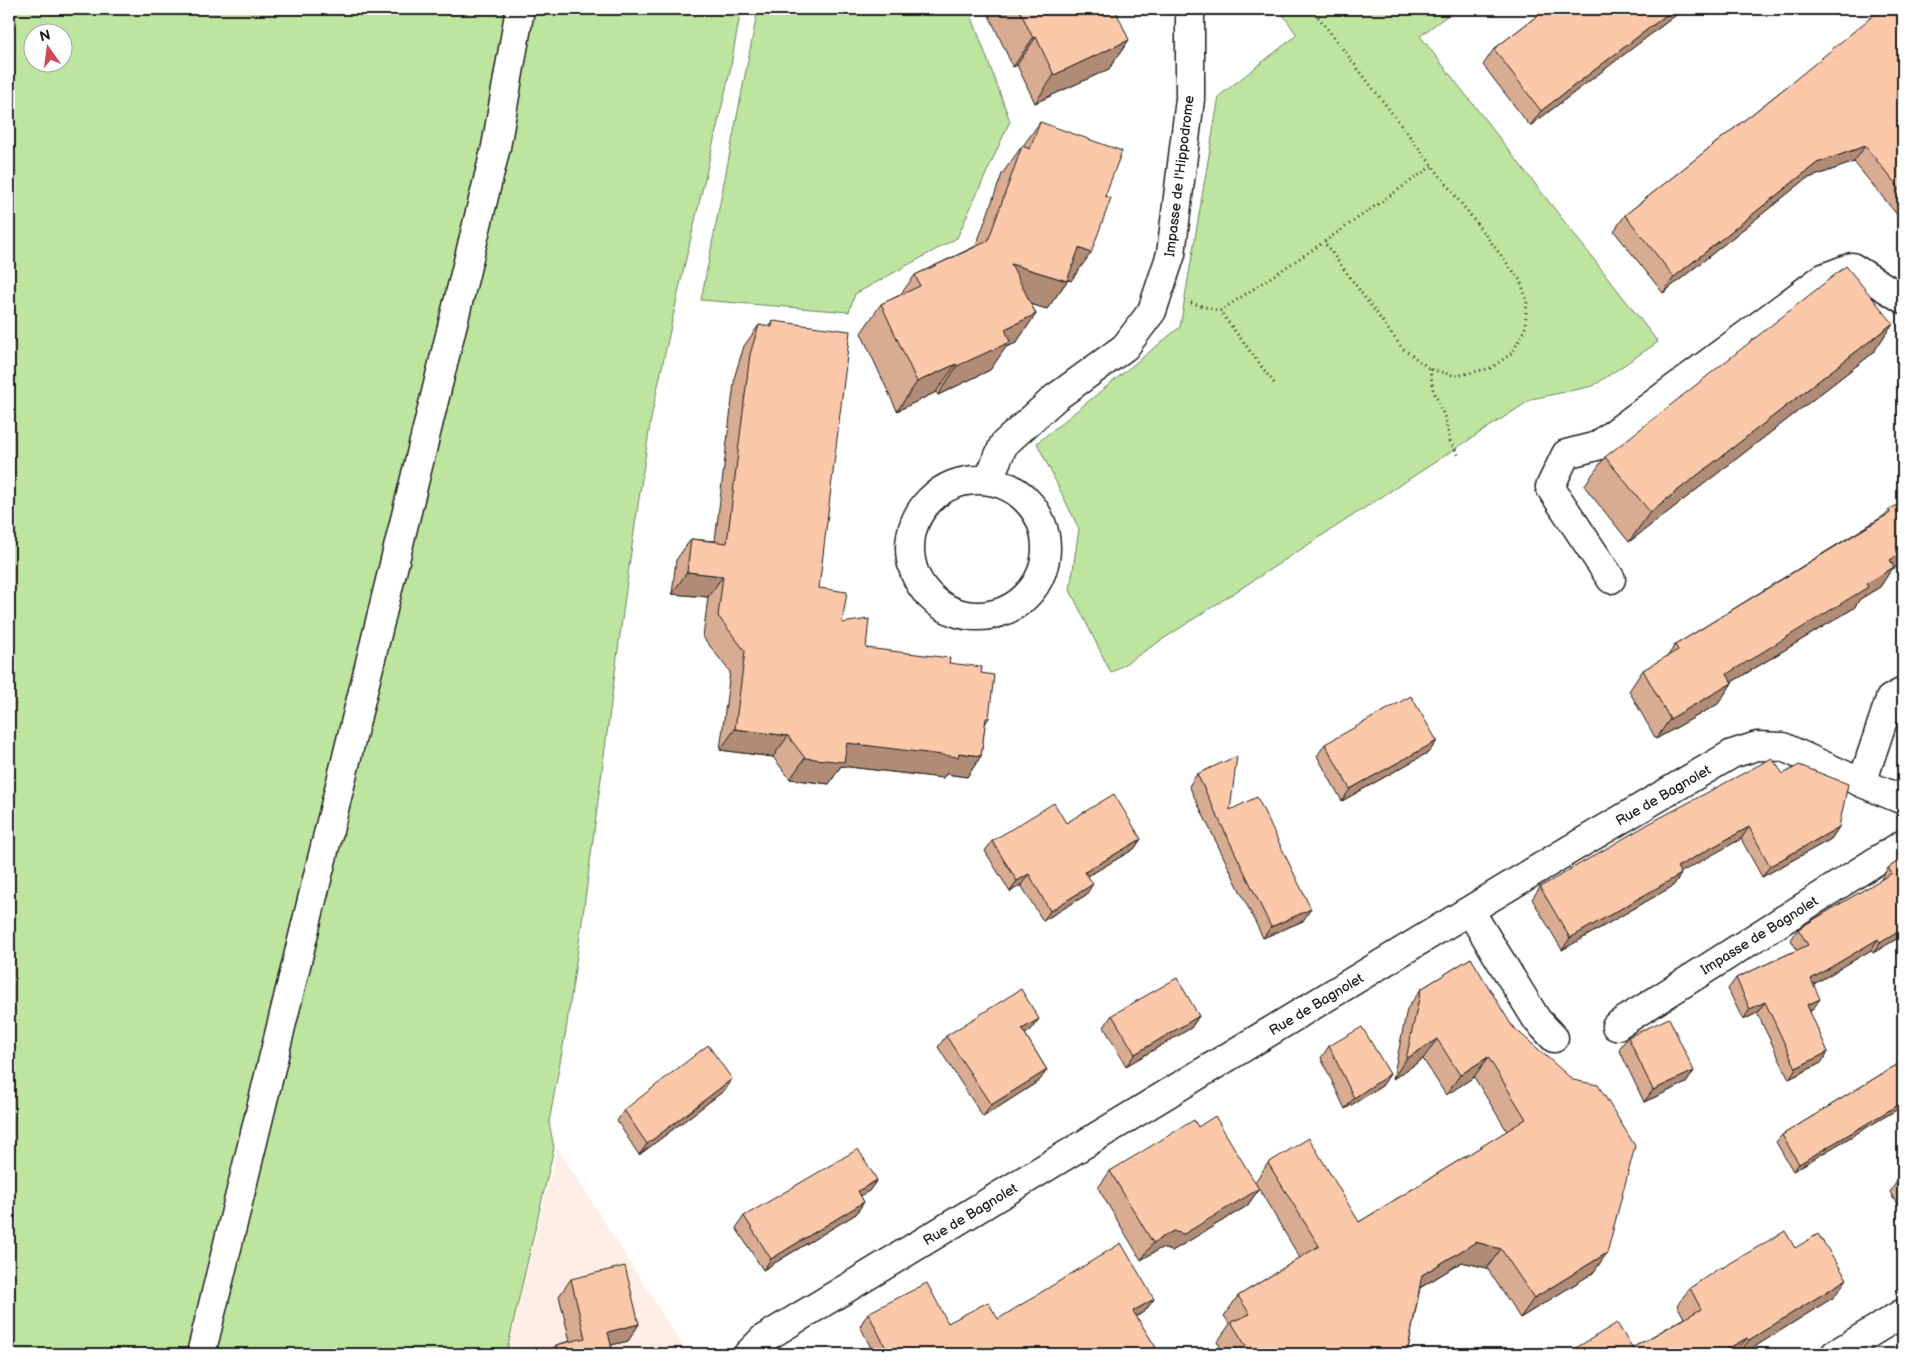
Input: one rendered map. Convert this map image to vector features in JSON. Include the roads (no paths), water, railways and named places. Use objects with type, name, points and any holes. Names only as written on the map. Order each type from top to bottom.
[{"type":"street","points":[[201,1354],[496,148],[520,9]]},
{"type":"street","name":"Impasse de l'Hippodrome","points":[[988,480],[1004,444],[1055,398],[1125,347],[1152,311],[1172,244],[1190,99],[1190,9]]},
{"type":"street","points":[[1611,579],[1550,487],[1566,454],[1597,446],[1823,278],[1852,267],[1903,300]]},
{"type":"street","points":[[988,480],[1016,491],[1034,508],[1047,552],[1037,586],[1006,613],[963,617],[928,598],[909,561],[916,517],[933,495],[961,482],[988,480]]},
{"type":"street","points":[[1862,783],[1890,700],[1903,692]]},
{"type":"street","name":"Rue de Bagnolet","points":[[748,1354],[763,1339],[1732,754],[1757,746],[1783,747],[1903,800]]},
{"type":"street","name":"Impasse de Bagnolet","points":[[1616,1026],[1903,844]]},
{"type":"street","points":[[1470,911],[1537,1020],[1554,1038]]},
{"type":"street","points":[[1835,1354],[1903,1313]]}]
